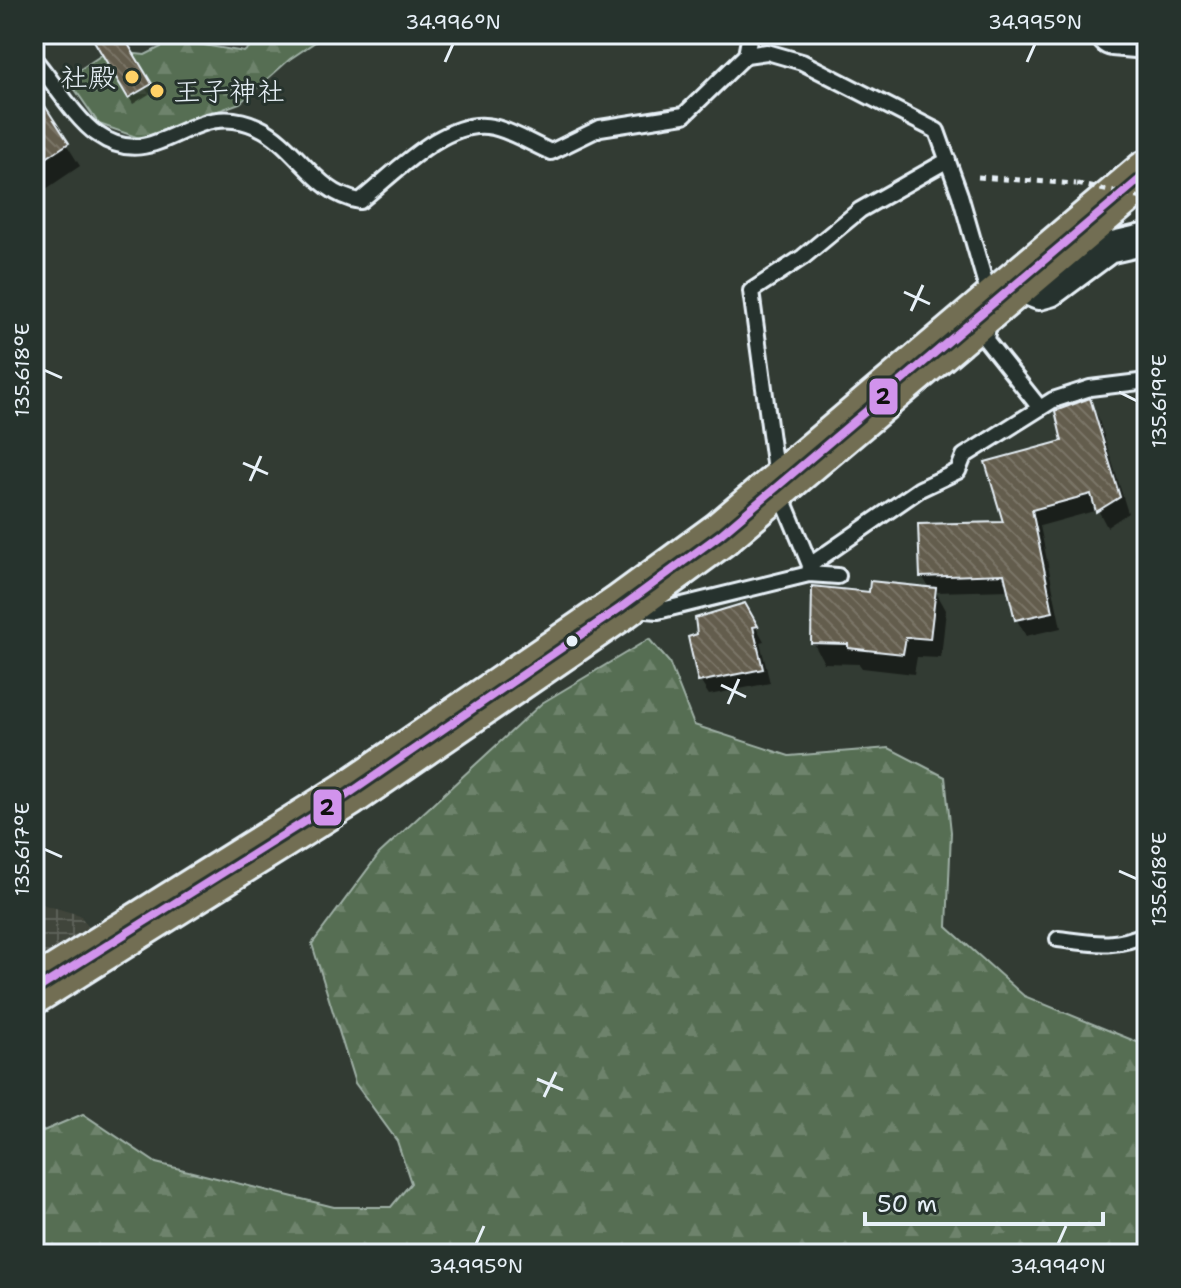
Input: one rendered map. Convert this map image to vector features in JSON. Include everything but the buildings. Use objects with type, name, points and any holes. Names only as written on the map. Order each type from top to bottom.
[{"type":"highway","points":[[34,991],[347,795],[620,608],[721,534],[1147,173]]},
{"type":"main road","points":[[1113,34],[1147,37]]},
{"type":"street","points":[[1003,294],[1050,291],[1108,248],[1147,239]]},
{"type":"lane","points":[[34,59],[94,132],[117,146],[142,149],[205,120],[228,117],[257,126],[277,138],[324,185],[342,198],[360,201],[443,135],[471,125],[493,127],[551,152],[600,128],[684,115],[746,55],[750,34]]},
{"type":"lane","points":[[746,55],[767,52],[802,62],[937,131],[1003,294],[986,340],[1040,408]]},
{"type":"lane","points":[[809,570],[777,485],[751,291],[803,257],[860,210],[948,160]]},
{"type":"lane","points":[[620,608],[658,611],[809,570],[920,489],[958,471],[964,456],[1040,408],[1071,392],[1147,381]]},
{"type":"lane","points":[[809,570],[838,576]]},
{"type":"lane","points":[[1058,939],[1103,945],[1129,942],[1147,933]]},
{"type":"path","points":[[970,177],[1077,184],[1147,199]]},
{"type":"shaded area","points":[[34,902],[80,915],[93,934],[34,962]]},
{"type":"green space","name":"王子神社","points":[[265,34],[327,34],[290,59],[240,103],[142,139],[99,124],[67,78],[108,51],[145,55],[175,40],[244,52]]},
{"type":"green space","points":[[649,639],[669,662],[694,725],[789,756],[889,748],[945,777],[951,832],[947,927],[1024,996],[1147,1046],[1147,1254],[34,1254],[34,1135],[83,1114],[156,1163],[334,1207],[391,1207],[411,1183],[397,1141],[355,1083],[312,944],[379,854],[542,703]]},
{"type":"transit line","name":"2","points":[[34,991],[347,795],[620,608],[721,534],[1147,173]]},
{"type":"place","name":"社殿","points":[[132,77]]},
{"type":"place","name":"王子神社","points":[[157,91]]}]
